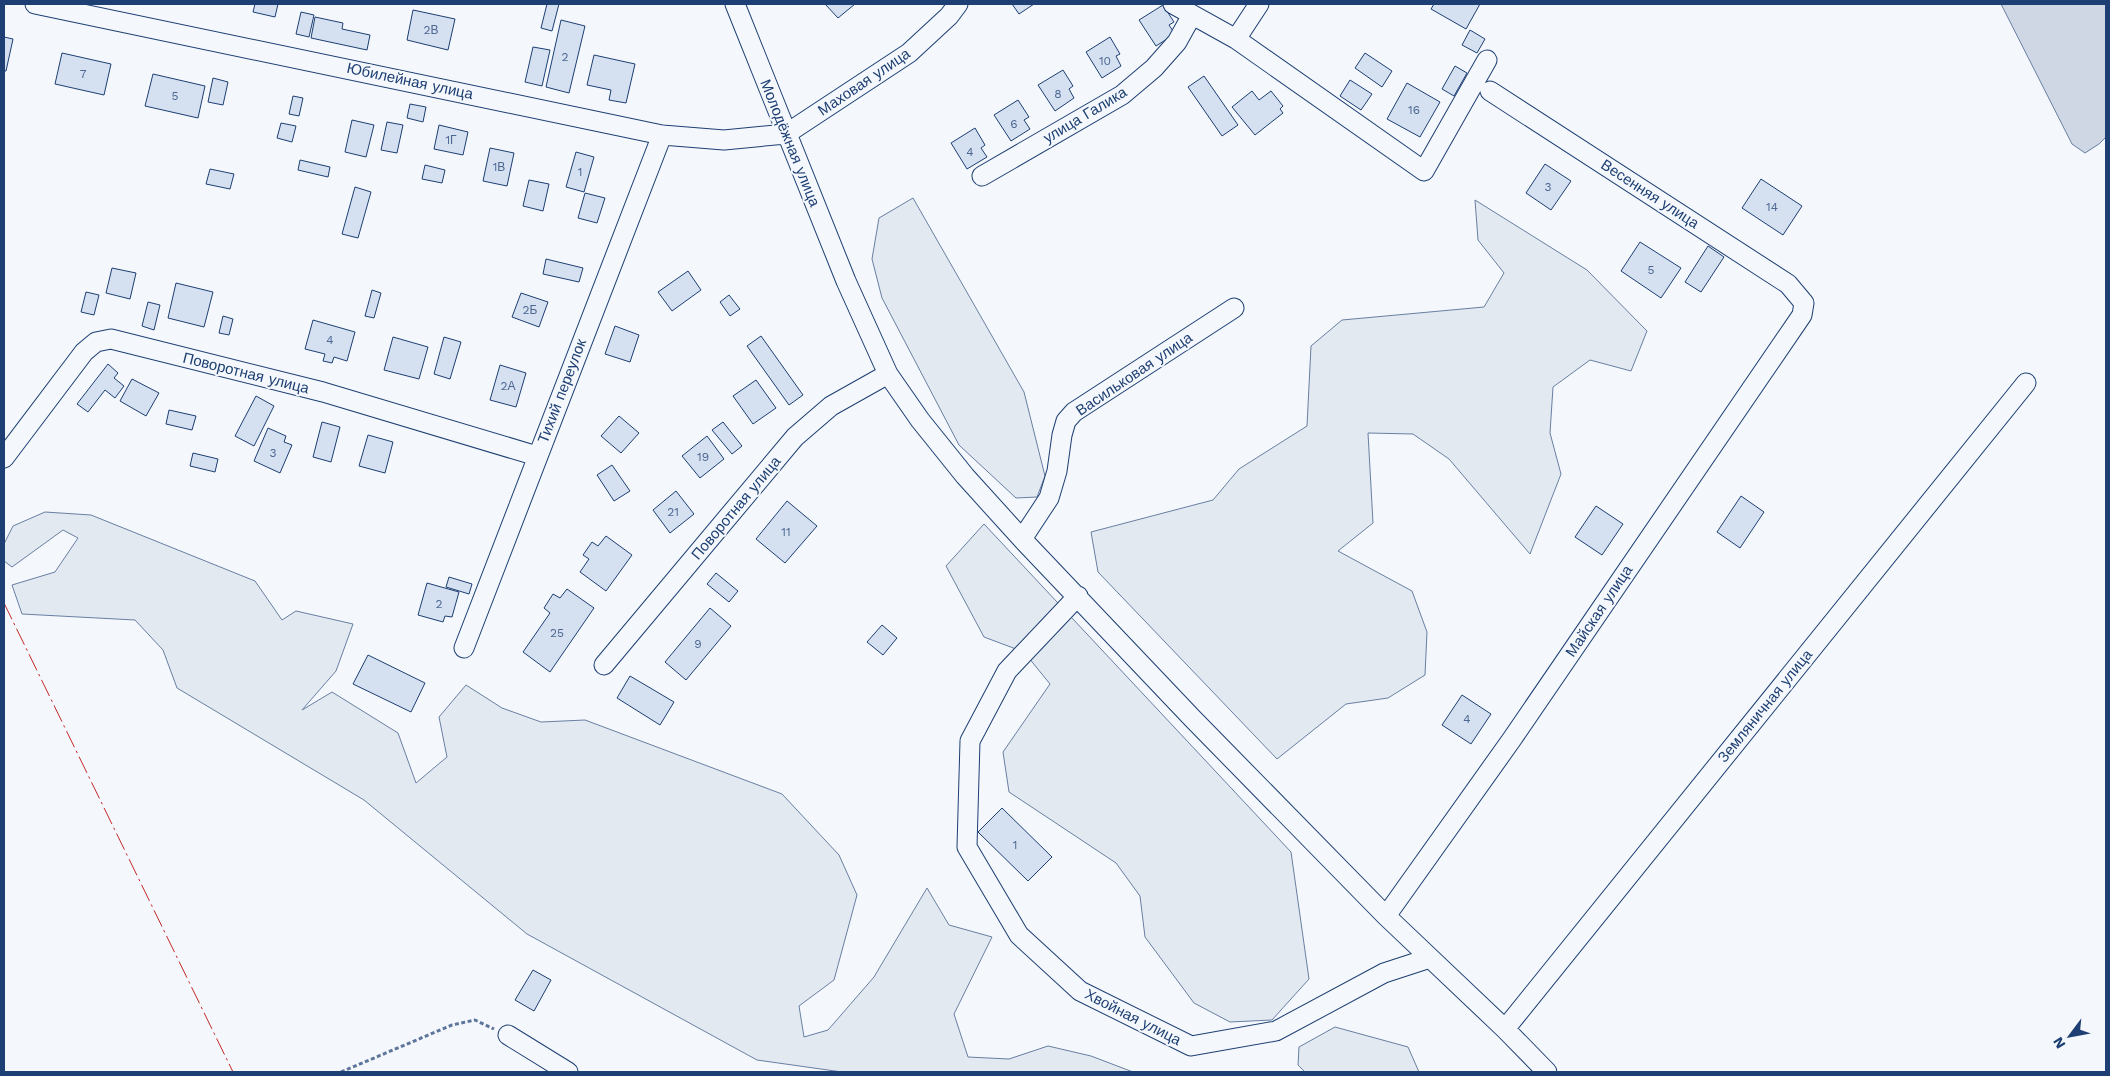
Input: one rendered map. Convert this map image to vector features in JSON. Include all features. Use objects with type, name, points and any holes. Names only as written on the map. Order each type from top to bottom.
[{"type":"street","name":"Юбилейная улица","points":[[35,4],[662,135],[724,140],[786,134]]},
{"type":"street","name":"Молодёжная улица","points":[[735,4],[846,281],[888,374],[920,420],[965,476],[1022,539],[1193,718],[1386,916],[1505,1029],[1547,1072]]},
{"type":"street","name":"Маховая улица","points":[[786,134],[909,54],[949,16],[958,4]]},
{"type":"street","points":[[1173,4],[1236,39],[1424,171],[1486,60]]},
{"type":"street","points":[[1236,39],[1258,4]]},
{"type":"street","name":"улица Галика","points":[[982,176],[1122,95],[1154,68],[1177,42],[1192,15]]},
{"type":"street","name":"Весенняя улица","points":[[1490,91],[1788,284],[1804,303]]},
{"type":"street","name":"Тихий переулок","points":[[464,648],[488,590],[537,456],[662,135]]},
{"type":"street","name":"Майская улица","points":[[1386,916],[1512,739],[1802,315],[1804,303]]},
{"type":"street","name":"Васильковая улица","points":[[1022,539],[1049,498],[1057,471],[1066,421],[1074,412],[1234,308]]},
{"type":"street","name":"Поворотная улица","points":[[4,458],[84,352],[96,342],[111,339],[323,392],[537,456]]},
{"type":"street","name":"Поворотная улица","points":[[604,665],[795,437],[831,406],[888,374]]},
{"type":"street","name":"Земляничная улица","points":[[1505,1029],[2026,383]]},
{"type":"street","name":"Хвойная улица","points":[[1078,596],[1007,671],[970,741],[967,846],[1019,935],[1080,991],[1192,1046],[1276,1031],[1384,973],[1430,958]]},
{"type":"street","points":[[508,1035],[568,1072]]},
{"type":"path","points":[[341,1072],[452,1025],[475,1020],[508,1035]]},
{"type":"shaded area","points":[[2001,4],[2106,4],[2106,137],[2085,153],[2072,144]]},
{"type":"shaded area","points":[[913,198],[1024,392],[1045,476],[1037,497],[1016,498],[959,445],[882,298],[872,259],[879,218]]},
{"type":"shaded area","points":[[1475,200],[1587,270],[1647,331],[1631,371],[1590,360],[1553,387],[1550,433],[1561,474],[1530,554],[1449,459],[1413,434],[1368,433],[1373,523],[1338,551],[1412,591],[1427,632],[1425,675],[1388,698],[1346,704],[1277,759],[1098,572],[1091,532],[1213,500],[1239,469],[1307,426],[1311,346],[1342,320],[1484,307],[1504,273],[1478,240]]},
{"type":"shaded area","points":[[45,512],[91,515],[255,581],[282,620],[296,611],[353,624],[336,671],[302,710],[332,692],[398,733],[416,783],[447,757],[439,717],[466,685],[502,708],[541,722],[585,720],[782,794],[839,855],[857,895],[834,980],[799,1006],[804,1037],[828,1030],[874,977],[927,888],[949,925],[992,937],[954,1014],[968,1057],[1009,1059],[1048,1046],[1091,1056],[1133,1072],[842,1072],[757,1060],[527,934],[364,800],[177,688],[163,650],[135,620],[22,614],[12,585],[55,572],[78,538],[63,530],[12,567],[4,561],[4,544],[13,526]]},
{"type":"shaded area","points":[[984,524],[1291,852],[1309,979],[1272,1020],[1230,1022],[1194,1003],[1145,937],[1140,896],[1116,863],[1009,792],[1003,752],[1050,684],[1024,652],[984,637],[946,566]]},
{"type":"shaded area","points":[[1335,1027],[1408,1047],[1419,1072],[1305,1072],[1298,1065],[1299,1047]]},
{"type":"building","points":[[255,4],[278,4],[275,17],[253,12]]},
{"type":"building","points":[[547,4],[559,4],[552,31],[541,28]]},
{"type":"building","points":[[825,4],[855,4],[838,18]]},
{"type":"building","points":[[1012,4],[1034,4],[1019,14]]},
{"type":"building","points":[[1434,4],[1480,4],[1466,29],[1431,9]]},
{"type":"building","points":[[1163,5],[1174,22],[1169,25],[1175,34],[1156,46],[1139,20]]},
{"type":"building","points":[[413,10],[455,19],[448,50],[407,40]]},
{"type":"building","points":[[301,12],[314,15],[309,37],[296,34]]},
{"type":"building","points":[[315,17],[343,23],[342,29],[370,35],[367,50],[311,38]]},
{"type":"building","points":[[561,20],[585,26],[569,93],[546,87]]},
{"type":"building","points":[[1470,30],[1485,39],[1477,53],[1462,45]]},
{"type":"building","points":[[4,37],[13,39],[6,71],[4,71]]},
{"type":"building","points":[[1110,37],[1120,54],[1116,56],[1121,66],[1102,78],[1086,52]]},
{"type":"building","points":[[533,47],[550,50],[542,86],[525,82]]},
{"type":"building","points":[[62,53],[111,64],[104,95],[55,84]]},
{"type":"building","points":[[1365,53],[1392,71],[1382,87],[1355,68]]},
{"type":"building","points":[[594,55],[635,64],[626,103],[609,100],[611,90],[587,85]]},
{"type":"building","points":[[1455,66],[1467,73],[1454,96],[1442,89]]},
{"type":"building","points":[[1063,70],[1073,86],[1069,89],[1074,98],[1055,111],[1038,85]]},
{"type":"building","points":[[153,74],[205,86],[198,118],[145,106]]},
{"type":"building","points":[[1204,76],[1238,125],[1222,136],[1188,87]]},
{"type":"building","points":[[213,78],[228,82],[223,105],[208,102]]},
{"type":"building","points":[[1350,80],[1372,94],[1361,110],[1340,96]]},
{"type":"building","points":[[1407,83],[1440,102],[1420,137],[1387,119]]},
{"type":"building","points":[[1252,91],[1259,100],[1271,91],[1283,106],[1280,109],[1283,113],[1255,135],[1232,107]]},
{"type":"building","points":[[293,96],[303,98],[299,116],[289,114]]},
{"type":"building","points":[[1018,100],[1029,117],[1024,120],[1030,129],[1011,141],[994,115]]},
{"type":"building","points":[[410,104],[426,107],[423,122],[407,118]]},
{"type":"building","points":[[352,120],[374,125],[366,157],[345,152]]},
{"type":"building","points":[[387,122],[403,125],[397,153],[381,150]]},
{"type":"building","points":[[281,123],[296,126],[292,142],[277,138]]},
{"type":"building","points":[[439,125],[468,132],[463,155],[434,149]]},
{"type":"building","points":[[975,128],[985,145],[981,148],[987,157],[967,169],[951,143]]},
{"type":"building","points":[[490,148],[514,153],[507,186],[483,181]]},
{"type":"building","points":[[576,152],[594,157],[584,192],[566,187]]},
{"type":"building","points":[[300,160],[330,167],[328,177],[298,170]]},
{"type":"building","points":[[1545,164],[1571,181],[1551,210],[1526,193]]},
{"type":"building","points":[[425,165],[445,170],[442,183],[422,179]]},
{"type":"building","points":[[210,169],[234,174],[230,189],[206,184]]},
{"type":"building","points":[[1761,179],[1802,206],[1783,235],[1742,208]]},
{"type":"building","points":[[529,180],[549,184],[543,211],[523,206]]},
{"type":"building","points":[[355,187],[371,192],[358,238],[342,234]]},
{"type":"building","points":[[585,193],[605,198],[597,223],[578,218]]},
{"type":"building","points":[[1640,242],[1681,268],[1661,298],[1621,271]]},
{"type":"building","points":[[1708,246],[1724,257],[1701,292],[1685,282]]},
{"type":"building","points":[[546,259],[583,268],[579,282],[543,274]]},
{"type":"building","points":[[112,268],[136,273],[130,299],[106,293]]},
{"type":"building","points":[[688,271],[701,290],[672,311],[658,292]]},
{"type":"building","points":[[176,283],[213,292],[204,327],[168,318]]},
{"type":"building","points":[[372,290],[381,293],[374,318],[365,316]]},
{"type":"building","points":[[86,292],[99,295],[94,315],[81,312]]},
{"type":"building","points":[[521,293],[548,302],[539,327],[512,317]]},
{"type":"building","points":[[729,295],[740,309],[730,316],[720,302]]},
{"type":"building","points":[[148,302],[160,305],[154,330],[142,326]]},
{"type":"building","points":[[223,316],[233,319],[229,335],[219,333]]},
{"type":"building","points":[[313,320],[355,332],[347,361],[334,357],[332,363],[323,361],[325,354],[305,349]]},
{"type":"building","points":[[615,326],[639,335],[630,362],[605,354]]},
{"type":"building","points":[[761,336],[803,395],[789,405],[747,346]]},
{"type":"building","points":[[393,337],[428,347],[419,379],[384,370]]},
{"type":"building","points":[[444,337],[461,342],[450,379],[434,374]]},
{"type":"building","points":[[108,364],[118,373],[114,378],[124,386],[115,398],[105,390],[88,412],[77,404]]},
{"type":"building","points":[[500,365],[526,373],[516,407],[490,400]]},
{"type":"building","points":[[132,379],[159,393],[146,416],[120,401]]},
{"type":"building","points":[[756,380],[776,408],[753,424],[733,396]]},
{"type":"building","points":[[256,396],[274,406],[254,446],[235,436]]},
{"type":"building","points":[[169,410],[196,416],[192,430],[166,424]]},
{"type":"building","points":[[619,416],[639,433],[621,453],[601,436]]},
{"type":"building","points":[[322,422],[340,427],[331,462],[313,457]]},
{"type":"building","points":[[723,422],[742,446],[732,454],[712,430]]},
{"type":"building","points":[[268,428],[286,436],[284,442],[292,445],[280,473],[254,461]]},
{"type":"building","points":[[368,435],[393,442],[385,473],[359,466]]},
{"type":"building","points":[[707,436],[724,459],[700,478],[682,456]]},
{"type":"building","points":[[193,453],[218,459],[215,472],[190,466]]},
{"type":"building","points":[[612,465],[630,491],[614,501],[597,475]]},
{"type":"building","points":[[676,491],[694,514],[670,533],[653,510]]},
{"type":"building","points":[[1741,496],[1764,512],[1740,548],[1717,532]]},
{"type":"building","points":[[787,501],[817,526],[785,563],[756,539]]},
{"type":"building","points":[[1596,506],[1623,524],[1602,555],[1575,537]]},
{"type":"building","points":[[606,536],[632,555],[606,591],[580,572],[589,559],[583,555],[592,542],[598,546]]},
{"type":"building","points":[[716,573],[738,591],[729,602],[707,584]]},
{"type":"building","points":[[449,577],[472,584],[469,594],[446,587]]},
{"type":"building","points":[[427,583],[459,592],[452,617],[445,616],[443,622],[418,615]]},
{"type":"building","points":[[567,589],[594,608],[550,672],[523,652],[550,613],[544,608],[553,594],[560,598]]},
{"type":"building","points":[[710,608],[731,626],[686,680],[665,662]]},
{"type":"building","points":[[882,625],[897,638],[883,655],[867,642]]},
{"type":"building","points":[[368,655],[425,683],[411,712],[353,684]]},
{"type":"building","points":[[630,676],[674,702],[660,725],[617,698]]},
{"type":"building","points":[[1462,695],[1491,714],[1471,744],[1442,725]]},
{"type":"building","points":[[1002,808],[1052,857],[1028,881],[978,832]]},
{"type":"building","points":[[533,970],[551,980],[534,1011],[515,1000]]},
{"type":"power","points":[[4,603],[233,1072]]}]
